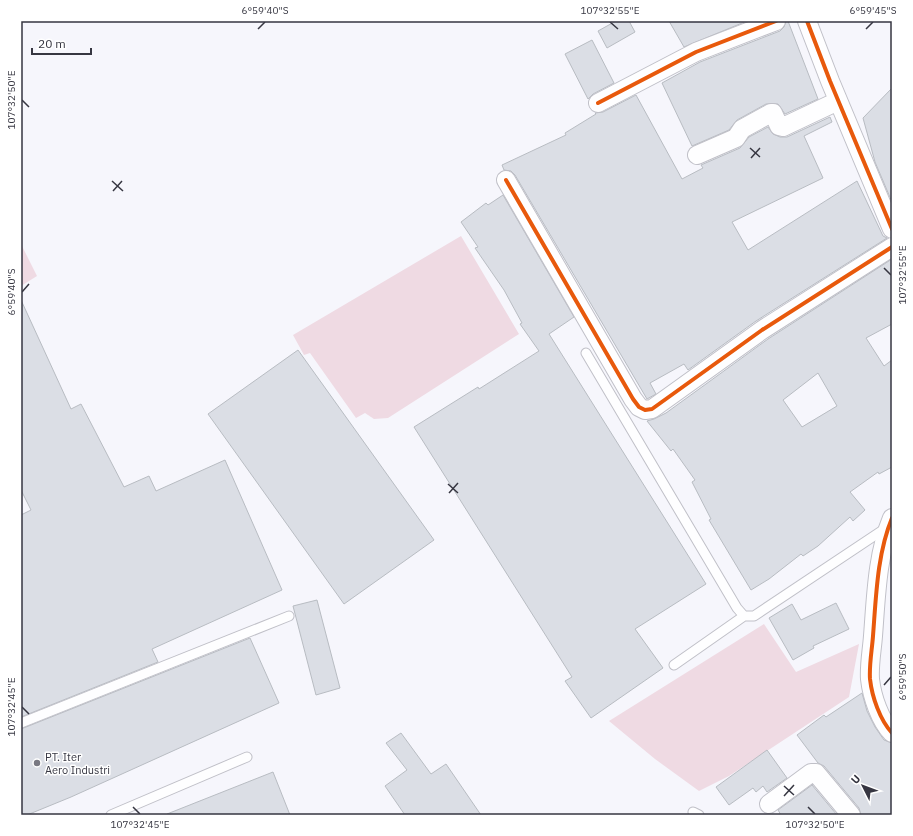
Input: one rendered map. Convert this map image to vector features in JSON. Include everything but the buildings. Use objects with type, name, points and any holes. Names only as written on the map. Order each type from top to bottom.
[{"type":"street","points":[[598,104],[696,52],[776,21]]},
{"type":"street","points":[[807,21],[838,101],[892,229]]},
{"type":"street","points":[[697,155],[736,138],[742,129],[771,113],[779,126],[783,128],[838,101]]},
{"type":"street","points":[[506,180],[633,399],[639,407],[645,410],[652,408],[762,330],[892,247]]},
{"type":"street","points":[[890,522],[879,576],[870,679],[875,701],[884,721],[892,733]]},
{"type":"street","points":[[769,804],[811,774],[816,774],[851,815]]},
{"type":"lane","points":[[586,353],[737,608],[744,616]]},
{"type":"lane","points":[[674,665],[744,616],[754,616],[890,522]]},
{"type":"lane","points":[[21,723],[289,616]]},
{"type":"lane","points":[[111,815],[247,757]]},
{"type":"shaded area","points":[[461,236],[519,334],[388,418],[374,419],[365,413],[356,418],[310,353],[304,355],[293,335]]},
{"type":"shaded area","points":[[21,244],[37,276],[21,286]]},
{"type":"shaded area","points":[[764,624],[796,672],[859,644],[849,697],[729,776],[699,791],[655,759],[609,721]]},
{"type":"cycle path","points":[[598,103],[696,52],[776,21]]},
{"type":"cycle path","points":[[807,21],[830,81],[892,229]]},
{"type":"cycle path","points":[[506,180],[633,399],[639,407],[645,410],[652,409],[762,330],[892,247]]},
{"type":"cycle path","points":[[892,518],[880,561],[870,663],[870,679],[877,708],[884,722],[892,733]]},
{"type":"place","name":"PT. Iter Aero Industri","points":[[37,763]]}]
